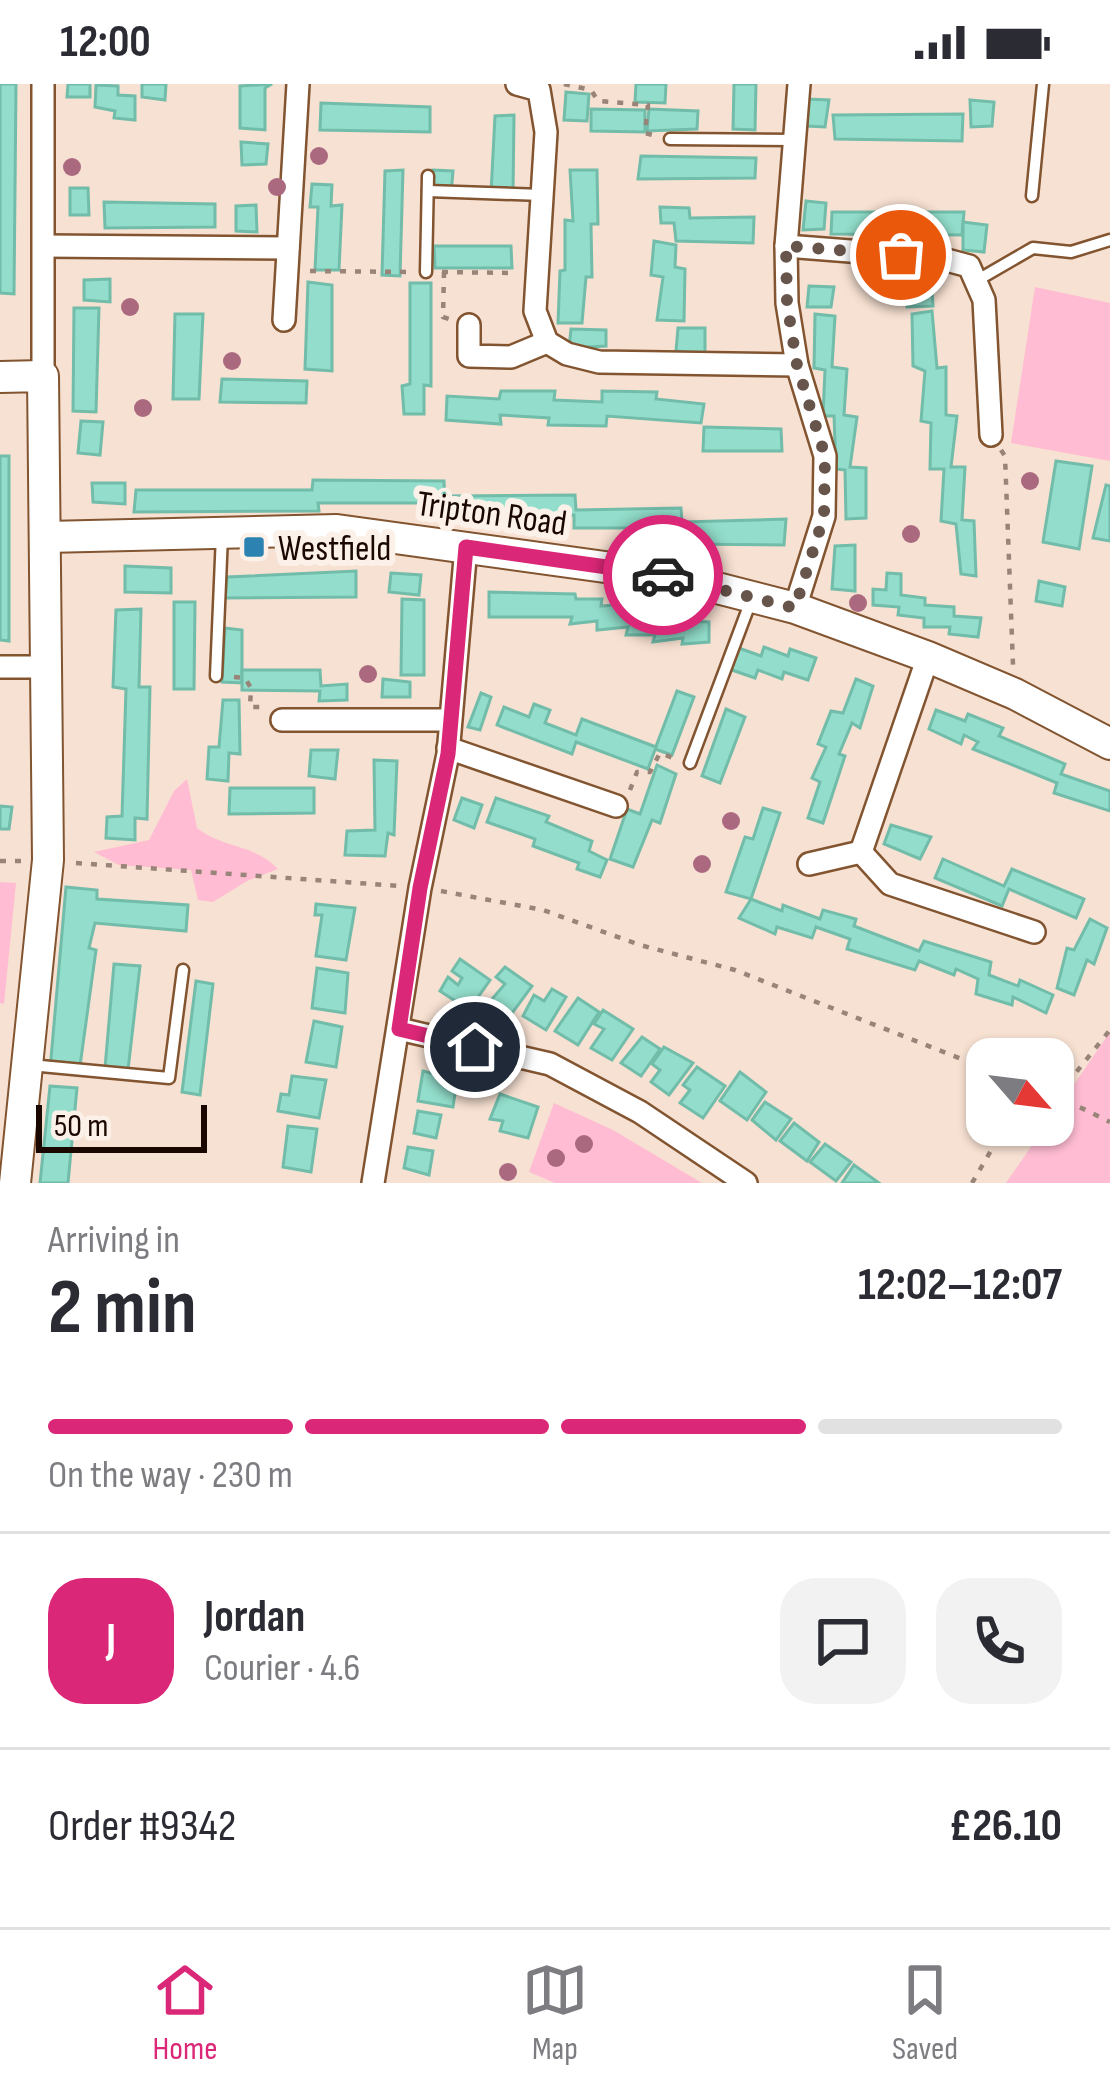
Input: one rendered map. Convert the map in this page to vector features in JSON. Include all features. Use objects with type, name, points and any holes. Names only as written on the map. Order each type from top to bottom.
[{"type":"street","points":[[15,1183],[10,1143],[28,1065],[48,860],[43,84]]},
{"type":"street","points":[[284,320],[298,84]]},
{"type":"street","points":[[795,608],[824,516],[825,456],[797,365],[787,303],[786,246],[799,84]]},
{"type":"street","points":[[532,86],[546,132],[536,311],[547,341],[567,354],[599,362],[797,365]]},
{"type":"street","points":[[44,246],[288,248]]},
{"type":"street","points":[[786,246],[938,258],[969,266],[985,300],[991,436]]},
{"type":"street","points":[[469,326],[469,356],[511,357],[547,341]]},
{"type":"street","points":[[0,377],[43,376]]},
{"type":"street","name":"Tripton Road","points":[[47,537],[337,530],[670,576],[795,608],[928,657],[1015,694],[1110,744]]},
{"type":"street","points":[[373,1183],[420,888],[448,748],[466,547]]},
{"type":"street","points":[[861,852],[928,657]]},
{"type":"street","points":[[0,667],[47,667]]},
{"type":"street","points":[[282,720],[449,720]]},
{"type":"street","points":[[448,748],[616,806]]},
{"type":"street","points":[[809,864],[861,852]]},
{"type":"street","points":[[861,852],[890,884],[1034,932]]},
{"type":"street","points":[[399,1029],[550,1064],[640,1112],[746,1183]]},
{"type":"lane","points":[[1032,196],[1043,84]]},
{"type":"lane","points":[[670,139],[795,140]]},
{"type":"lane","points":[[426,272],[428,176]]},
{"type":"lane","points":[[428,191],[542,195]]},
{"type":"lane","points":[[976,280],[1033,248],[1071,252],[1110,239]]},
{"type":"lane","points":[[216,676],[222,533]]},
{"type":"lane","points":[[690,763],[752,597]]},
{"type":"lane","points":[[28,1065],[169,1078],[183,970]]},
{"type":"path","points":[[564,84],[591,90],[598,101],[648,105],[645,133],[670,139]]},
{"type":"path","points":[[445,272],[443,317],[469,326]]},
{"type":"path","points":[[991,436],[1004,455],[1013,669]]},
{"type":"path","points":[[216,676],[245,678],[250,707],[267,707],[282,720]]},
{"type":"path","points":[[616,806],[626,802],[639,770],[649,773],[660,753],[690,763]]},
{"type":"path","points":[[48,860],[420,888],[543,910],[640,945],[736,970],[966,1061]]},
{"type":"path","points":[[1074,1072],[1110,1030]]},
{"type":"path","points":[[1074,1104],[1110,1122]]},
{"type":"path","points":[[972,1183],[994,1146]]},
{"type":"shaded area","points":[[1035,287],[1110,303],[1110,461],[1011,443]]},
{"type":"shaded area","points":[[187,779],[197,828],[259,855],[278,869],[213,902],[198,900],[191,870],[119,865],[94,852],[149,840],[174,791]]},
{"type":"shaded area","points":[[0,882],[16,883],[4,1004],[0,1003]]},
{"type":"shaded area","points":[[1110,1032],[1110,1183],[1006,1183],[1032,1146],[1074,1146],[1074,1084]]},
{"type":"shaded area","points":[[554,1103],[613,1130],[702,1183],[555,1183],[529,1172]]},
{"type":"building","points":[[0,84],[16,84],[14,294],[0,293]]},
{"type":"building","points":[[68,84],[90,84],[90,97],[67,97]]},
{"type":"building","points":[[142,84],[166,84],[165,100],[142,97]]},
{"type":"building","points":[[272,84],[265,88],[265,130],[240,128],[240,86]]},
{"type":"building","points":[[636,84],[666,84],[665,103],[635,102]]},
{"type":"building","points":[[734,84],[756,84],[755,130],[733,129]]},
{"type":"building","points":[[96,85],[118,86],[118,95],[135,96],[135,120],[114,118],[115,111],[95,107]]},
{"type":"building","points":[[566,92],[589,94],[587,121],[564,120]]},
{"type":"building","points":[[806,99],[829,100],[825,127],[807,126]]},
{"type":"building","points":[[970,100],[994,102],[992,126],[971,127]]},
{"type":"building","points":[[321,103],[430,107],[430,132],[320,130]]},
{"type":"building","points":[[591,109],[645,110],[645,132],[591,131]]},
{"type":"building","points":[[649,109],[698,111],[697,129],[647,131]]},
{"type":"building","points":[[963,114],[962,141],[835,139],[833,115]]},
{"type":"building","points":[[514,115],[513,194],[491,193],[495,116]]},
{"type":"building","points":[[241,142],[268,144],[266,164],[242,165]]},
{"type":"building","points":[[641,156],[756,158],[755,178],[638,179]]},
{"type":"building","points":[[403,170],[400,276],[382,275],[385,171]]},
{"type":"building","points":[[433,170],[453,171],[451,195],[432,194]]},
{"type":"building","points":[[570,170],[597,170],[598,224],[591,224],[592,277],[586,277],[582,323],[558,323],[565,220],[573,221]]},
{"type":"building","points":[[312,184],[332,185],[331,206],[342,205],[339,270],[315,270],[318,207],[310,207]]},
{"type":"building","points":[[70,188],[88,188],[89,215],[70,215]]},
{"type":"building","points":[[806,201],[826,203],[824,229],[803,230]]},
{"type":"building","points":[[104,202],[215,204],[215,227],[105,228]]},
{"type":"building","points":[[256,205],[257,232],[236,231],[236,206]]},
{"type":"building","points":[[660,207],[689,208],[690,218],[754,217],[753,243],[676,241],[674,223],[661,223]]},
{"type":"building","points":[[832,212],[964,212],[962,235],[831,234]]},
{"type":"building","points":[[963,222],[987,225],[984,252],[963,250]]},
{"type":"building","points":[[654,241],[676,245],[675,267],[685,269],[684,321],[657,320],[663,277],[651,275]]},
{"type":"building","points":[[434,246],[511,246],[512,268],[435,268]]},
{"type":"building","points":[[110,279],[110,302],[84,300],[84,280]]},
{"type":"building","points":[[308,282],[332,285],[332,371],[305,369]]},
{"type":"building","points":[[410,283],[431,283],[431,386],[424,385],[424,414],[404,414],[402,386],[410,384]]},
{"type":"building","points":[[809,286],[834,287],[831,307],[807,307]]},
{"type":"building","points":[[907,287],[932,287],[933,306],[907,307]]},
{"type":"building","points":[[74,308],[99,308],[96,412],[73,411]]},
{"type":"building","points":[[932,311],[937,368],[946,367],[946,415],[957,416],[951,467],[965,467],[962,520],[974,521],[976,576],[961,574],[956,524],[941,521],[944,469],[930,469],[931,423],[921,421],[925,371],[913,366],[912,314]]},
{"type":"building","points":[[175,314],[203,314],[199,399],[173,399]]},
{"type":"building","points":[[815,314],[835,316],[832,367],[847,369],[844,415],[857,417],[850,467],[866,468],[866,518],[846,519],[845,470],[836,469],[834,416],[823,416],[825,370],[814,368]]},
{"type":"building","points":[[678,328],[705,328],[705,354],[676,351]]},
{"type":"building","points":[[571,329],[606,330],[606,346],[569,348]]},
{"type":"building","points":[[222,379],[307,381],[306,403],[220,402]]},
{"type":"building","points":[[501,391],[555,391],[554,400],[602,402],[602,391],[657,392],[656,399],[704,404],[701,423],[607,416],[606,426],[548,425],[549,418],[500,415],[501,424],[446,420],[447,396],[499,399]]},
{"type":"building","points":[[81,421],[103,422],[100,455],[78,453]]},
{"type":"building","points":[[704,427],[781,429],[782,451],[703,451]]},
{"type":"building","points":[[0,456],[9,456],[9,641],[0,640]]},
{"type":"building","points":[[1056,461],[1092,466],[1079,549],[1043,542]]},
{"type":"building","points":[[313,480],[444,481],[445,503],[318,503],[319,511],[134,512],[136,490],[312,490]]},
{"type":"building","points":[[92,483],[125,483],[125,504],[93,502]]},
{"type":"building","points":[[1106,485],[1110,486],[1110,541],[1093,538]]},
{"type":"building","points":[[575,495],[576,510],[681,508],[682,522],[786,519],[784,545],[679,544],[678,528],[574,528],[574,515],[449,517],[451,496]]},
{"type":"building","points":[[855,545],[855,591],[832,589],[835,546]]},
{"type":"building","points":[[125,566],[171,568],[171,593],[125,592]]},
{"type":"building","points":[[356,571],[356,597],[225,598],[227,577]]},
{"type":"building","points":[[391,573],[421,575],[419,595],[389,592]]},
{"type":"building","points":[[887,573],[901,574],[901,595],[925,598],[925,605],[954,607],[954,616],[981,618],[978,637],[949,634],[950,627],[924,627],[924,618],[898,615],[899,607],[873,605],[873,589],[886,590]]},
{"type":"building","points":[[1039,581],[1065,587],[1062,606],[1036,601]]},
{"type":"building","points":[[489,592],[575,594],[576,599],[602,599],[601,606],[657,609],[656,616],[685,614],[684,621],[709,622],[709,642],[682,644],[683,638],[653,642],[655,635],[626,635],[628,627],[597,630],[597,621],[570,624],[572,617],[489,617]]},
{"type":"building","points":[[402,599],[424,600],[424,675],[401,675]]},
{"type":"building","points":[[174,602],[195,602],[194,689],[174,689]]},
{"type":"building","points":[[141,609],[139,687],[150,687],[147,819],[135,818],[135,840],[106,838],[107,817],[122,816],[126,689],[113,687],[116,610]]},
{"type":"building","points":[[225,628],[242,630],[242,683],[222,682]]},
{"type":"building","points":[[736,647],[761,656],[764,647],[788,656],[790,649],[816,658],[808,680],[784,672],[782,679],[758,670],[755,678],[729,669]]},
{"type":"building","points":[[242,670],[320,670],[321,686],[347,684],[347,700],[319,701],[320,691],[242,690]]},
{"type":"building","points":[[383,679],[410,682],[410,697],[382,697]]},
{"type":"building","points":[[856,679],[873,686],[860,728],[852,723],[839,754],[845,756],[823,823],[808,818],[820,782],[812,778],[826,747],[818,744],[831,711],[843,713]]},
{"type":"building","points":[[677,691],[694,697],[672,755],[655,749]]},
{"type":"building","points":[[481,693],[491,697],[480,730],[468,727]]},
{"type":"building","points":[[223,700],[239,700],[240,754],[229,753],[228,781],[207,779],[209,747],[219,747]]},
{"type":"building","points":[[534,704],[550,710],[545,723],[576,735],[582,719],[656,747],[648,769],[576,742],[572,754],[497,725],[504,707],[529,717]]},
{"type":"building","points":[[726,709],[745,717],[720,783],[702,776]]},
{"type":"building","points":[[936,710],[965,721],[968,714],[1003,728],[999,736],[1065,764],[1061,774],[1110,791],[1110,811],[1054,793],[1057,783],[973,749],[978,742],[964,735],[961,744],[929,729]]},
{"type":"building","points":[[311,750],[338,750],[335,779],[309,776]]},
{"type":"building","points":[[374,760],[397,761],[394,835],[388,833],[385,856],[345,855],[347,831],[375,830]]},
{"type":"building","points":[[657,765],[676,774],[660,823],[652,820],[633,867],[610,859],[627,809],[640,814]]},
{"type":"building","points":[[230,788],[314,788],[314,813],[229,814]]},
{"type":"building","points":[[462,798],[482,805],[474,828],[454,820]]},
{"type":"building","points":[[496,798],[549,816],[546,822],[592,841],[589,851],[607,860],[600,877],[577,869],[579,863],[533,846],[535,839],[487,822]]},
{"type":"building","points":[[0,806],[12,807],[9,829],[0,829]]},
{"type":"building","points":[[763,808],[780,813],[751,899],[726,892],[745,837],[753,839]]},
{"type":"building","points":[[891,825],[931,837],[920,859],[884,844]]},
{"type":"building","points":[[943,859],[1004,886],[1012,869],[1084,899],[1076,918],[1009,889],[1002,906],[935,878]]},
{"type":"building","points":[[66,887],[97,890],[97,899],[188,905],[186,931],[95,923],[89,948],[96,950],[79,1073],[50,1070]]},
{"type":"building","points":[[751,899],[820,919],[823,910],[856,919],[854,926],[919,951],[924,941],[991,962],[989,975],[1018,986],[1020,980],[1053,995],[1046,1013],[1013,997],[1012,1005],[976,994],[978,979],[956,969],[954,975],[919,961],[915,970],[847,949],[850,939],[816,927],[812,938],[777,927],[775,934],[739,918]]},
{"type":"building","points":[[316,904],[355,908],[346,960],[316,956],[322,915],[315,915]]},
{"type":"building","points":[[1090,919],[1107,928],[1094,964],[1087,960],[1074,995],[1057,988],[1067,948],[1074,950]]},
{"type":"building","points":[[460,959],[490,980],[469,1010],[440,991],[448,977],[458,985],[462,978],[452,971]]},
{"type":"building","points":[[114,964],[140,966],[128,1070],[105,1068]]},
{"type":"building","points":[[505,967],[532,986],[507,1020],[486,1006],[505,984],[496,977]]},
{"type":"building","points":[[317,968],[348,973],[345,1013],[312,1008]]},
{"type":"building","points":[[196,981],[213,984],[200,1095],[182,1092]]},
{"type":"building","points":[[552,989],[566,997],[546,1030],[523,1016],[534,995],[544,1001]]},
{"type":"building","points":[[578,998],[599,1012],[578,1045],[555,1031]]},
{"type":"building","points":[[603,1010],[633,1029],[612,1060],[591,1048],[604,1029],[594,1024]]},
{"type":"building","points":[[314,1021],[342,1027],[336,1067],[306,1062]]},
{"type":"building","points":[[642,1037],[660,1049],[641,1076],[621,1063]]},
{"type":"building","points":[[664,1047],[693,1063],[669,1095],[651,1082],[660,1070],[652,1064]]},
{"type":"building","points":[[697,1067],[725,1086],[703,1118],[680,1103],[690,1090],[683,1085]]},
{"type":"building","points":[[423,1071],[457,1080],[453,1107],[418,1101]]},
{"type":"building","points":[[740,1072],[766,1092],[747,1120],[720,1101]]},
{"type":"building","points":[[292,1076],[326,1080],[319,1118],[278,1111],[281,1094],[289,1095]]},
{"type":"building","points":[[50,1086],[77,1088],[68,1183],[40,1183]]},
{"type":"building","points":[[500,1094],[538,1107],[528,1138],[500,1131],[503,1121],[490,1119]]},
{"type":"building","points":[[765,1102],[791,1119],[776,1140],[752,1120]]},
{"type":"building","points":[[418,1111],[441,1115],[436,1138],[414,1133]]},
{"type":"building","points":[[794,1123],[819,1142],[807,1161],[780,1141]]},
{"type":"building","points":[[288,1126],[317,1129],[311,1172],[283,1167]]},
{"type":"building","points":[[825,1144],[851,1162],[836,1181],[810,1162]]},
{"type":"building","points":[[408,1147],[433,1151],[429,1175],[404,1168]]},
{"type":"building","points":[[854,1165],[879,1183],[842,1183]]},
{"type":"way so far","points":[[663,575],[795,608],[824,516],[825,456],[797,365],[787,303],[786,246],[901,255]]},
{"type":"place","name":"Westfield","points":[[254,547]]},
{"type":"route","points":[[475,1047],[399,1029],[420,888],[448,754],[466,547],[663,575]]}]
